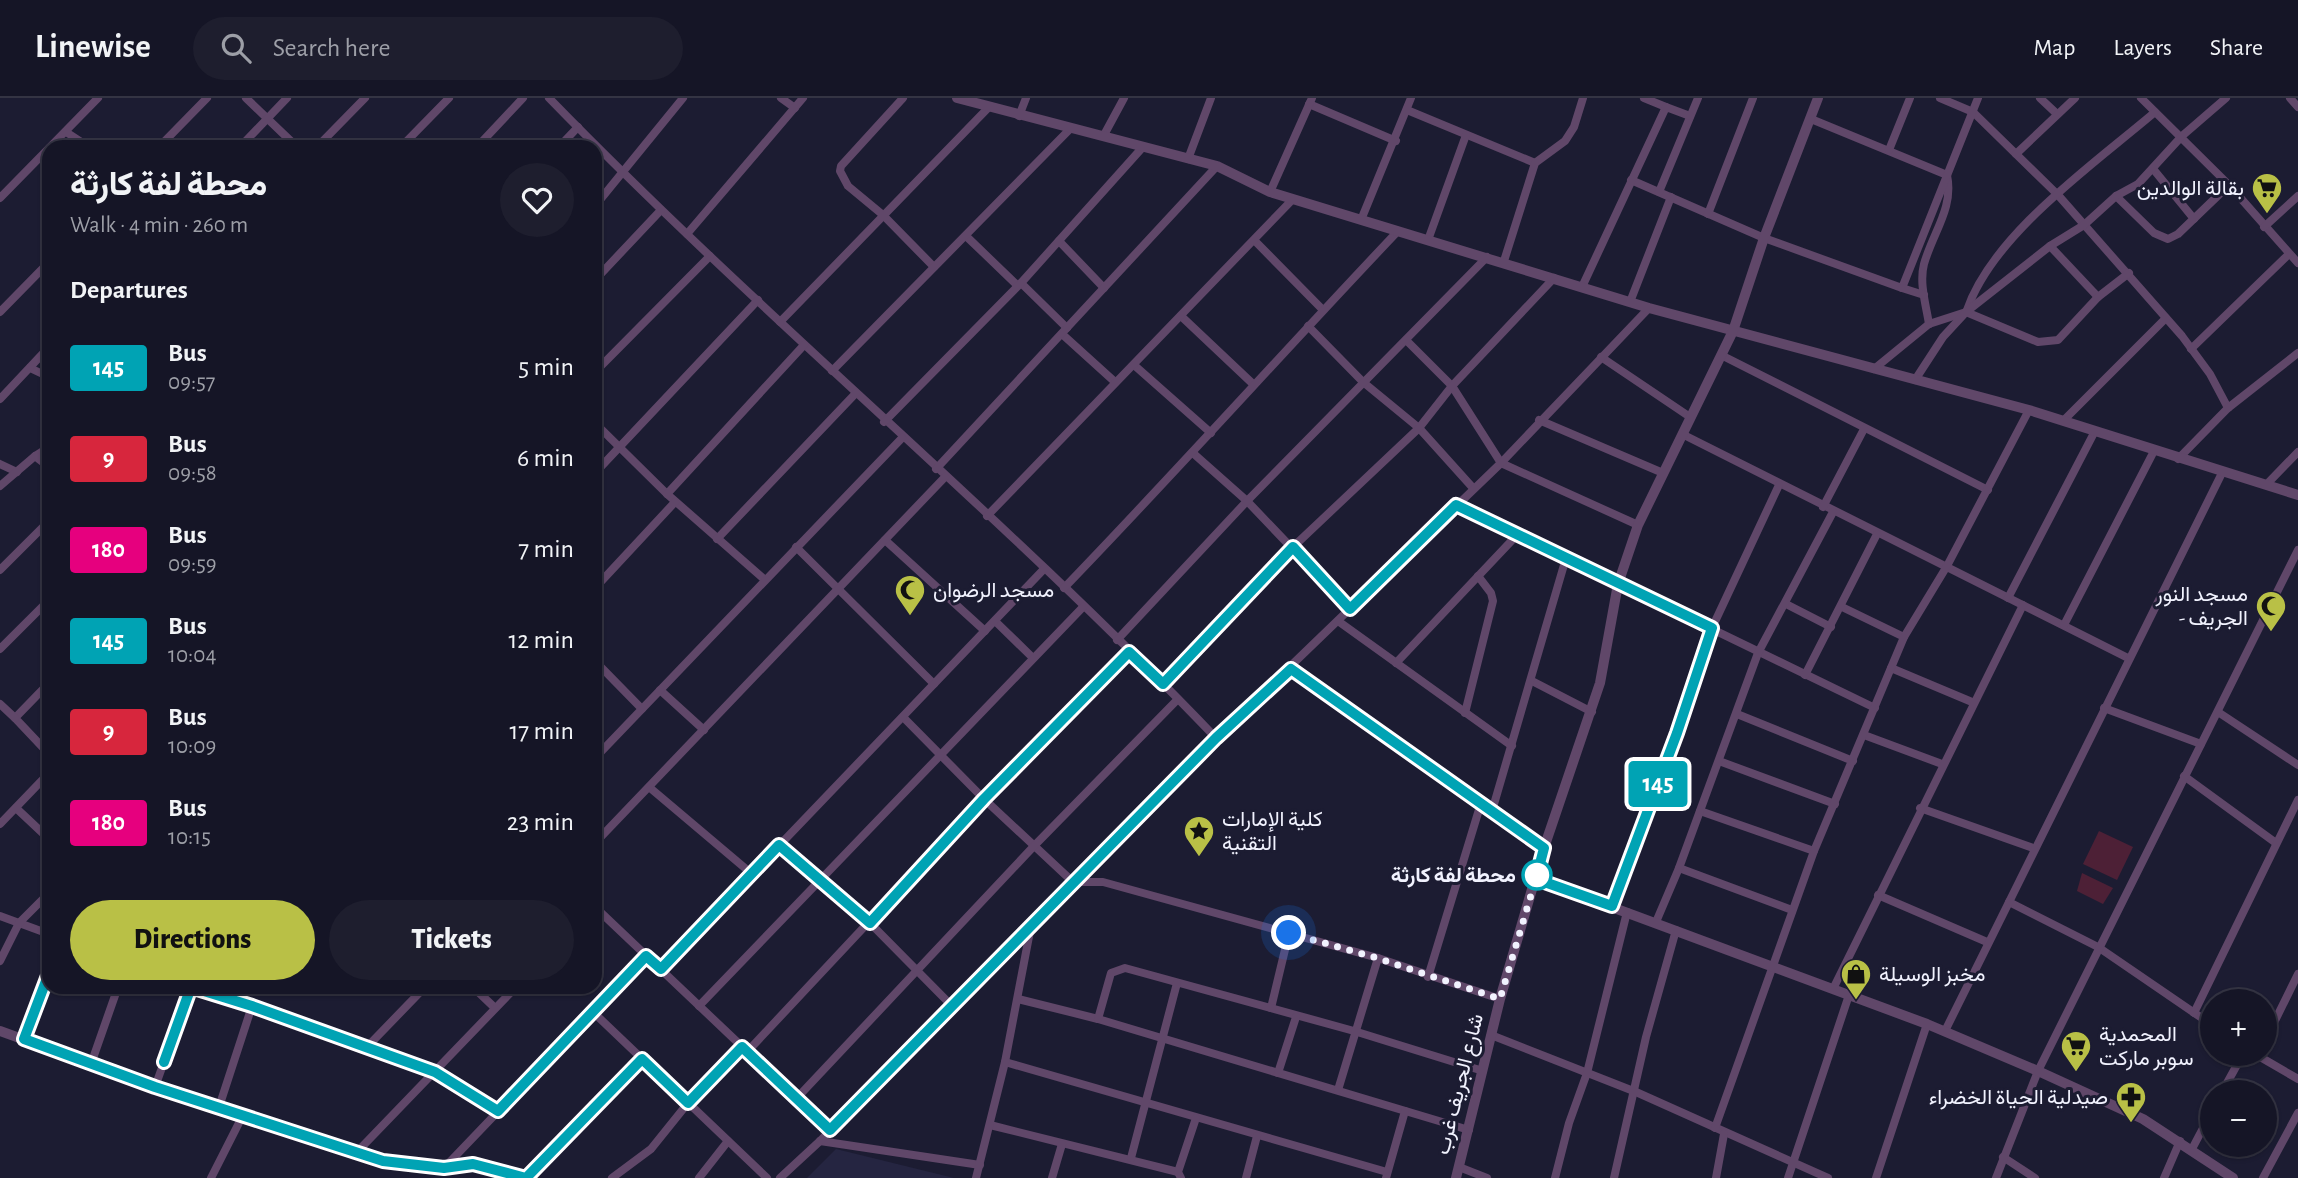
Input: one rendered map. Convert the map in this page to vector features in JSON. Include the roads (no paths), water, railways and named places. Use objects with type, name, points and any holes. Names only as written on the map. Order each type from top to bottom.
[{"type":"street","points":[[58,140],[97,98]]},
{"type":"street","points":[[166,140],[207,98]]},
{"type":"street","points":[[246,98],[290,140]]},
{"type":"street","points":[[247,140],[287,98]]},
{"type":"street","points":[[324,140],[365,98]]},
{"type":"street","points":[[408,140],[449,98]]},
{"type":"street","points":[[484,140],[523,98]]},
{"type":"street","points":[[549,98],[590,140]]},
{"type":"street","points":[[602,197],[683,98]]},
{"type":"street","points":[[781,98],[794,108]]},
{"type":"street","points":[[687,234],[803,98]]},
{"type":"street","points":[[902,98],[841,166],[840,172],[848,187],[883,215],[934,267]]},
{"type":"street","points":[[957,98],[1217,166],[1270,192],[1504,261],[1649,308],[2029,410],[2298,495]]},
{"type":"street","points":[[1019,116],[1026,98]]},
{"type":"street","points":[[1104,135],[1124,98]]},
{"type":"street","points":[[1188,159],[1211,98]]},
{"type":"street","points":[[1362,220],[1396,141],[1411,98]]},
{"type":"street","points":[[1504,261],[1535,163],[1565,141],[1574,127],[1583,98]]},
{"type":"street","points":[[1644,98],[1690,116]]},
{"type":"street","points":[[1659,192],[1698,98]]},
{"type":"street","points":[[1708,214],[1753,98]]},
{"type":"street","name":"شارع الجريف غرب","points":[[1456,1178],[1500,999],[1544,848],[1592,712],[1618,584],[1638,525],[1733,331],[1764,238],[1818,98]]},
{"type":"street","points":[[1889,150],[1909,98]]},
{"type":"street","points":[[1940,98],[1973,112],[2059,195],[2129,273],[2191,349],[2210,374],[2228,408]]},
{"type":"street","points":[[1902,288],[1978,98]]},
{"type":"street","points":[[2040,98],[2056,114]]},
{"type":"street","points":[[2016,154],[2075,98]]},
{"type":"street","points":[[2141,98],[2229,185],[2298,263]]},
{"type":"street","points":[[1915,380],[1943,337],[1966,313],[2050,246],[2084,225],[2116,196],[2138,184],[2154,170],[2182,136],[2225,98]]},
{"type":"street","points":[[2290,98],[2298,107]]},
{"type":"street","points":[[1270,192],[1311,101],[1396,141]]},
{"type":"street","points":[[780,321],[989,107]]},
{"type":"street","points":[[1583,287],[1666,107]]},
{"type":"street","points":[[1407,110],[1535,163]]},
{"type":"street","points":[[1966,313],[1973,291],[2015,234],[2155,112]]},
{"type":"street","points":[[1811,119],[1947,175]]},
{"type":"street","points":[[566,140],[578,127]]},
{"type":"street","points":[[832,371],[1070,129]]},
{"type":"street","points":[[66,132],[78,140]]},
{"type":"street","points":[[1427,240],[1466,135]]},
{"type":"street","points":[[884,422],[1019,284],[1142,148]]},
{"type":"street","points":[[602,152],[884,422],[1064,588],[1216,738]]},
{"type":"street","points":[[0,198],[42,156]]},
{"type":"street","points":[[936,469],[1217,166]]},
{"type":"street","points":[[2154,170],[2194,219]]},
{"type":"street","points":[[1929,324],[1924,295],[1924,264],[1951,192],[1947,175]]},
{"type":"street","points":[[1631,180],[1764,238],[1924,295]]},
{"type":"street","points":[[2116,196],[2161,239],[2168,239],[2178,234],[2229,185]]},
{"type":"street","points":[[2264,227],[2298,196]]},
{"type":"street","points":[[1630,302],[1671,197]]},
{"type":"street","points":[[987,516],[1293,199]]},
{"type":"street","points":[[602,273],[661,210]]},
{"type":"street","points":[[1064,588],[1194,454],[1253,384],[1398,231]]},
{"type":"street","points":[[966,236],[1019,284],[1115,382]]},
{"type":"street","points":[[1059,241],[1104,288]]},
{"type":"street","points":[[1255,241],[1323,310]]},
{"type":"street","points":[[2050,246],[2098,297]]},
{"type":"street","points":[[2191,349],[2289,254]]},
{"type":"street","points":[[602,365],[710,256]]},
{"type":"street","points":[[1117,640],[1247,501],[1487,257]]},
{"type":"street","points":[[1,308],[42,269]]},
{"type":"street","points":[[1874,369],[1929,324],[1966,313],[2039,342],[2050,343],[2065,335],[2098,297],[2129,273]]},
{"type":"street","points":[[1163,684],[1293,547],[1419,428],[1452,386],[1554,278]]},
{"type":"street","points":[[602,465],[758,300]]},
{"type":"street","points":[[780,1178],[820,1141],[1216,738],[1291,669],[1501,463],[1539,420],[1649,308]]},
{"type":"street","points":[[1181,316],[1253,384]]},
{"type":"street","points":[[2063,421],[2166,318]]},
{"type":"street","points":[[1308,326],[1363,382],[1419,428],[1473,488]]},
{"type":"street","points":[[1406,340],[1452,386],[1501,463],[1638,525]]},
{"type":"street","points":[[667,494],[804,345]]},
{"type":"street","points":[[2178,459],[2228,408],[2298,353]]},
{"type":"street","points":[[0,399],[42,355]]},
{"type":"street","points":[[1721,355],[1988,491]]},
{"type":"street","points":[[1601,357],[1690,417]]},
{"type":"street","points":[[1134,365],[1211,433]]},
{"type":"street","points":[[30,368],[42,374]]},
{"type":"street","points":[[717,538],[856,393]]},
{"type":"street","points":[[1716,1178],[1720,1131],[1772,966],[1814,851],[1904,637],[1947,566],[2029,410]]},
{"type":"street","points":[[1539,420],[1663,473]]},
{"type":"street","points":[[1823,507],[1864,429]]},
{"type":"street","points":[[602,430],[675,502],[764,579]]},
{"type":"street","points":[[2008,598],[2095,431]]},
{"type":"street","points":[[1682,434],[2128,658]]},
{"type":"street","points":[[602,751],[902,438]]},
{"type":"street","points":[[2064,625],[2154,450]]},
{"type":"street","points":[[0,486],[42,452]]},
{"type":"street","points":[[2266,485],[2298,452]]},
{"type":"street","points":[[1194,454],[1247,501],[1350,609]]},
{"type":"street","points":[[35,456],[42,462]]},
{"type":"street","points":[[0,464],[17,472]]},
{"type":"street","points":[[1945,1031],[2222,473]]},
{"type":"street","points":[[602,836],[946,477]]},
{"type":"street","points":[[1612,906],[1677,733],[1712,628],[1779,485]]},
{"type":"street","points":[[602,577],[675,502]]},
{"type":"street","points":[[1456,505],[1875,708]]},
{"type":"street","points":[[1656,922],[1679,868],[1758,653],[1833,512]]},
{"type":"street","points":[[0,570],[42,528]]},
{"type":"street","points":[[1805,675],[1877,534]]},
{"type":"street","points":[[1396,663],[1517,535]]},
{"type":"street","points":[[886,540],[985,631]]},
{"type":"street","points":[[796,547],[934,684]]},
{"type":"street","points":[[1996,1178],[2038,1071],[2298,550]]},
{"type":"street","points":[[1492,811],[1566,558]]},
{"type":"street","points":[[661,969],[1044,569]]},
{"type":"street","points":[[1465,713],[1493,601],[1491,593],[1478,576]]},
{"type":"street","points":[[1786,604],[1831,627]]},
{"type":"street","points":[[1833,989],[2022,605]]},
{"type":"street","points":[[0,649],[42,607]]},
{"type":"street","points":[[699,1006],[1083,607]]},
{"type":"street","points":[[1842,607],[1904,637]]},
{"type":"street","points":[[995,621],[1033,658]]},
{"type":"street","points":[[1338,621],[1512,746]]},
{"type":"street","points":[[612,1178],[651,1149],[688,1103],[745,1050],[870,923],[984,799],[1129,652]]},
{"type":"street","points":[[1891,668],[1972,702]]},
{"type":"street","points":[[1291,669],[1544,848]]},
{"type":"street","points":[[602,670],[642,709]]},
{"type":"street","points":[[1532,681],[1592,712]]},
{"type":"street","points":[[15,718],[42,690]]},
{"type":"street","points":[[660,690],[704,730]]},
{"type":"street","points":[[796,1099],[1034,846],[1178,699]]},
{"type":"street","points":[[1,707],[42,747]]},
{"type":"street","points":[[2104,708],[2201,744]]},
{"type":"street","points":[[2218,712],[2298,765]]},
{"type":"street","points":[[1737,714],[1853,761]]},
{"type":"street","points":[[903,716],[984,799],[1073,882],[1103,883],[1289,933],[1377,958],[1500,999]]},
{"type":"street","points":[[1864,735],[1942,764]]},
{"type":"street","points":[[1719,761],[1835,804]]},
{"type":"street","points":[[2184,776],[2276,843]]},
{"type":"street","points":[[0,824],[4,814],[16,807],[42,780]]},
{"type":"street","points":[[649,787],[752,874]]},
{"type":"street","points":[[2194,1013],[2298,800]]},
{"type":"street","points":[[1428,977],[1481,803]]},
{"type":"street","points":[[16,807],[42,832]]},
{"type":"street","points":[[1920,808],[2034,848]]},
{"type":"street","points":[[1700,811],[1814,851]]},
{"type":"street","points":[[779,845],[870,923],[951,1006]]},
{"type":"street","points":[[1679,868],[1792,910]]},
{"type":"street","points":[[1536,879],[1945,1031],[2143,1119],[2233,1178]]},
{"type":"street","points":[[1878,895],[1987,942]]},
{"type":"street","points":[[0,961],[19,923],[42,900]]},
{"type":"street","points":[[2009,902],[2098,947],[2200,1017]]},
{"type":"street","points":[[1555,1178],[1569,1123],[1587,1073],[1627,912]]},
{"type":"street","points":[[602,914],[830,1130]]},
{"type":"street","points":[[0,916],[42,931]]},
{"type":"street","points":[[976,1178],[1005,1062],[1031,926]]},
{"type":"street","points":[[1614,1178],[1636,1092],[1646,1037],[1676,930]]},
{"type":"street","points":[[1271,1009],[1289,933]]},
{"type":"street","points":[[444,1168],[646,956]]},
{"type":"street","points":[[1338,1090],[1377,958]]},
{"type":"street","points":[[1098,1019],[1106,984],[1111,973],[1118,969],[1354,1031],[1483,1071]]},
{"type":"street","points":[[2277,1017],[2298,974]]},
{"type":"street","points":[[1130,1158],[1177,983]]},
{"type":"street","points":[[24,1039],[42,991]]},
{"type":"street","points":[[91,1064],[116,994]]},
{"type":"street","points":[[155,1087],[188,994]]},
{"type":"street","points":[[214,994],[435,1072],[498,1111]]},
{"type":"street","points":[[230,999],[234,994]]},
{"type":"street","points":[[367,1047],[418,994]]},
{"type":"street","points":[[480,994],[495,1008]]},
{"type":"street","points":[[358,1152],[509,994]]},
{"type":"street","points":[[1788,1178],[1849,995]]},
{"type":"street","points":[[1018,999],[1098,1019],[1469,1130]]},
{"type":"street","points":[[219,1107],[252,1006]]},
{"type":"street","points":[[593,1012],[767,1178]]},
{"type":"street","points":[[1278,1073],[1296,1017]]},
{"type":"street","points":[[1876,1178],[1927,1024]]},
{"type":"street","points":[[0,1031],[155,1087],[383,1161],[444,1168],[473,1164],[527,1178],[642,1059]]},
{"type":"street","points":[[1491,1035],[1636,1092],[1828,1178]]},
{"type":"street","points":[[1005,1062],[1387,1175],[1405,1111]]},
{"type":"street","points":[[2277,1066],[2298,1079]]},
{"type":"street","points":[[2263,1178],[2298,1113]]},
{"type":"street","points":[[211,1178],[243,1115]]},
{"type":"street","points":[[990,1125],[1130,1158],[1180,1175],[1196,1118]]},
{"type":"street","points":[[2192,1149],[2200,1134]]},
{"type":"street","points":[[1246,1178],[1257,1136]]},
{"type":"street","points":[[699,1178],[728,1141]]},
{"type":"street","points":[[820,1141],[980,1165]]},
{"type":"street","points":[[2164,1178],[2179,1141]]},
{"type":"street","points":[[1052,1178],[1062,1144]]},
{"type":"street","points":[[2003,1157],[2035,1178]]},
{"type":"street","points":[[1459,1167],[1488,1178]]},
{"type":"place","name":"بقالة الوالدين","points":[[2267,215]]},
{"type":"place","name":"مسجد الرضوان","points":[[910,617]]},
{"type":"place","name":"مسجد النور - الجريف","points":[[2271,633]]},
{"type":"place","name":"كلية الإمارات التقنية","points":[[1199,858]]},
{"type":"place","name":"محطة لفة كارثة","points":[[1537,875]]},
{"type":"place","name":"مخبز الوسيلة","points":[[1856,1001]]},
{"type":"place","name":"المحمدية سوبر ماركت","points":[[2076,1073]]},
{"type":"place","name":"صيدلية الحياة الخضراء","points":[[2131,1124]]}]
